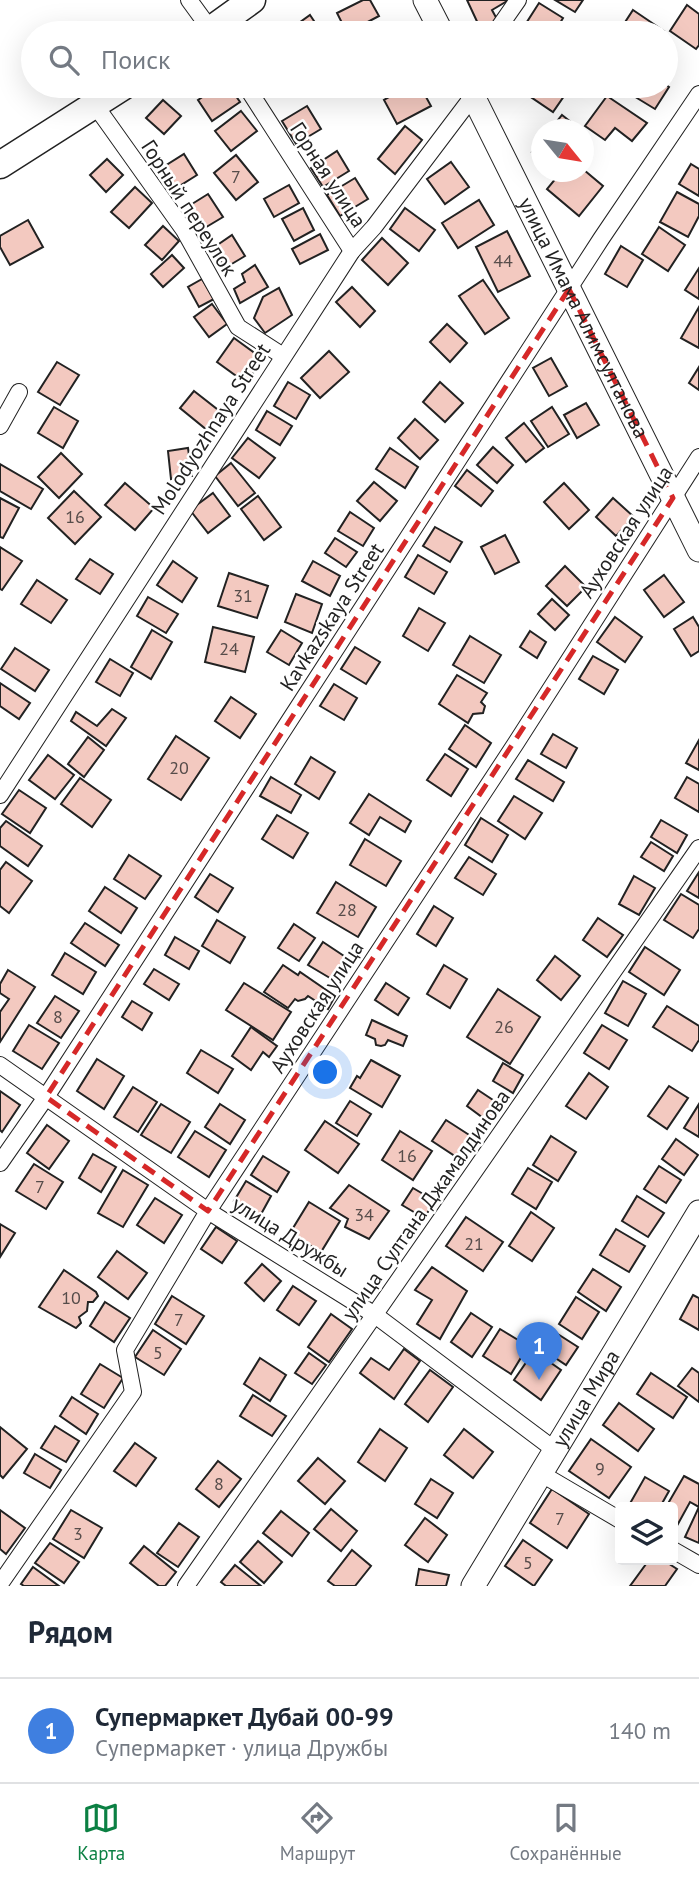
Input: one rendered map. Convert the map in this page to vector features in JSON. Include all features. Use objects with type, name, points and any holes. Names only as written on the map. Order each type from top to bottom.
[{"type":"highway","points":[[224,21],[252,0]]},
{"type":"highway","points":[[0,165],[105,98]]},
{"type":"main road","points":[[425,0],[436,21]]},
{"type":"main road","name":"улица Имама Алимсултанова","points":[[474,98],[699,550]]},
{"type":"main road","name":"улица Мира","points":[[473,1586],[699,1212]]},
{"type":"street","points":[[189,0],[203,21]]},
{"type":"street","points":[[503,21],[518,0]]},
{"type":"street","name":"Kavkazskaya Street","points":[[0,1163],[46,1097],[569,289],[699,94]]},
{"type":"street","name":"Горная улица","points":[[254,98],[352,251]]},
{"type":"street","name":"Molodyozhnaya Street","points":[[0,795],[352,251],[374,227],[465,98]]},
{"type":"street","name":"Горный переулок","points":[[95,104],[184,230],[238,327],[283,356]]},
{"type":"street","points":[[0,426],[19,392]]},
{"type":"street","name":"Ауховская улица","points":[[0,1584],[133,1392],[125,1350],[208,1211],[516,743],[699,457]]},
{"type":"street","name":"улица Султана Джамалдинова","points":[[186,1586],[699,848]]},
{"type":"street","name":"улица Дружбы","points":[[0,1065],[208,1211],[375,1315],[555,1450]]},
{"type":"street","points":[[540,1473],[615,1517]]},
{"type":"street","points":[[678,1553],[699,1565]]},
{"type":"highlighted area","points":[[569,289],[673,498],[208,1211],[46,1097]]},
{"type":"building","points":[[363,0],[370,0],[379,16],[370,21],[341,21],[337,13]]},
{"type":"building","points":[[467,0],[509,0],[492,10],[498,21],[477,21]]},
{"type":"building","points":[[555,0],[583,0],[575,12]]},
{"type":"building","points":[[539,3],[563,18],[561,21],[528,21]]},
{"type":"building","points":[[687,5],[699,14],[699,45],[696,49],[678,37],[677,21]]},
{"type":"building","points":[[633,10],[649,21],[626,21]]},
{"type":"building","points":[[310,15],[314,21],[302,21]]},
{"type":"building","points":[[237,98],[240,102],[212,121],[198,100]]},
{"type":"building","points":[[427,98],[431,106],[397,124],[384,100]]},
{"type":"building","points":[[532,98],[563,98],[553,112]]},
{"type":"building","points":[[606,98],[610,98],[647,123],[632,141],[615,128],[605,140],[594,132],[594,119],[590,119]]},
{"type":"building","points":[[637,98],[662,98],[655,109]]},
{"type":"building","points":[[163,100],[181,116],[164,134],[146,118]]},
{"type":"building","points":[[307,106],[321,129],[296,144],[282,121]]},
{"type":"building","points":[[241,111],[257,131],[231,151],[215,131]]},
{"type":"building","points":[[405,126],[422,140],[395,174],[378,159]]},
{"type":"building","points":[[337,151],[349,171],[323,187],[311,168]]},
{"type":"building","points":[[184,154],[197,175],[173,190],[160,169]]},
{"type":"building","points":[[236,155],[258,182],[236,200],[214,173]]},
{"type":"building","points":[[107,159],[123,175],[106,192],[90,175]]},
{"type":"building","points":[[451,162],[469,187],[445,204],[427,179]]},
{"type":"building","points":[[691,164],[699,169],[699,196],[679,184]]},
{"type":"building","points":[[355,178],[368,199],[340,216],[327,195]]},
{"type":"building","points":[[594,178],[603,186],[579,216],[547,189],[553,182],[594,182]]},
{"type":"building","points":[[289,185],[299,203],[274,217],[264,199]]},
{"type":"building","points":[[135,187],[152,203],[129,228],[111,212]]},
{"type":"building","points":[[677,192],[699,204],[699,216],[688,237],[660,222]]},
{"type":"building","points":[[208,194],[223,217],[198,232],[184,209]]},
{"type":"building","points":[[479,200],[494,225],[458,248],[442,223]]},
{"type":"building","points":[[303,208],[314,230],[294,241],[282,219]]},
{"type":"building","points":[[405,208],[435,230],[419,251],[390,229]]},
{"type":"building","points":[[28,220],[43,247],[10,265],[0,247],[0,236]]},
{"type":"building","points":[[163,226],[179,241],[162,260],[145,245]]},
{"type":"building","points":[[659,227],[685,245],[668,271],[642,254]]},
{"type":"building","points":[[507,231],[530,276],[498,292],[476,247]]},
{"type":"building","points":[[320,234],[328,250],[300,264],[292,249]]},
{"type":"building","points":[[232,235],[245,256],[225,268],[213,248]]},
{"type":"building","points":[[382,238],[408,263],[388,285],[362,260]]},
{"type":"building","points":[[621,246],[643,260],[627,287],[605,274]]},
{"type":"building","points":[[172,255],[184,268],[163,287],[151,274]]},
{"type":"building","points":[[255,265],[268,287],[240,303],[234,289],[245,282],[242,274]]},
{"type":"building","points":[[699,268],[699,299],[685,290]]},
{"type":"building","points":[[202,279],[214,299],[199,307],[188,287]]},
{"type":"building","points":[[483,280],[509,318],[485,334],[459,296]]},
{"type":"building","points":[[352,287],[375,311],[360,327],[336,302]]},
{"type":"building","points":[[279,288],[292,315],[265,333],[254,318],[263,297]]},
{"type":"building","points":[[212,304],[227,324],[209,337],[194,317]]},
{"type":"building","points":[[699,307],[699,348],[681,338]]},
{"type":"building","points":[[447,324],[467,343],[450,362],[430,342]]},
{"type":"building","points":[[234,338],[263,359],[246,383],[217,362]]},
{"type":"building","points":[[329,351],[349,372],[320,398],[301,378]]},
{"type":"building","points":[[551,358],[567,386],[549,396],[533,368]]},
{"type":"building","points":[[57,362],[79,375],[60,405],[38,392]]},
{"type":"building","points":[[699,367],[699,390],[689,383]]},
{"type":"building","points":[[288,382],[310,395],[296,419],[274,406]]},
{"type":"building","points":[[440,382],[463,403],[445,422],[423,402]]},
{"type":"building","points":[[194,391],[222,413],[207,430],[180,408]]},
{"type":"building","points":[[586,403],[599,425],[577,438],[564,415]]},
{"type":"building","points":[[54,407],[78,421],[63,448],[38,433]]},
{"type":"building","points":[[552,407],[569,434],[548,447],[531,421]]},
{"type":"building","points":[[267,411],[292,426],[280,445],[256,430]]},
{"type":"building","points":[[415,419],[438,440],[420,459],[398,438]]},
{"type":"building","points":[[524,423],[544,448],[526,462],[506,438]]},
{"type":"building","points":[[248,438],[275,458],[259,478],[232,458]]},
{"type":"building","points":[[493,447],[513,465],[497,483],[477,465]]},
{"type":"building","points":[[188,448],[192,476],[171,479],[168,451]]},
{"type":"building","points":[[390,448],[418,467],[405,488],[376,469]]},
{"type":"building","points":[[61,453],[82,474],[59,498],[38,477]]},
{"type":"building","points":[[231,463],[255,493],[238,506],[215,476]]},
{"type":"building","points":[[0,464],[43,489],[31,509],[0,491]]},
{"type":"building","points":[[467,470],[493,491],[481,506],[455,486]]},
{"type":"building","points":[[374,482],[397,501],[380,521],[357,501]]},
{"type":"building","points":[[125,483],[154,508],[135,530],[105,505]]},
{"type":"building","points":[[564,483],[589,510],[569,529],[544,502]]},
{"type":"building","points":[[74,491],[101,517],[75,544],[48,518]]},
{"type":"building","points":[[213,493],[230,516],[208,533],[190,510]]},
{"type":"building","points":[[258,496],[281,527],[264,540],[241,509]]},
{"type":"building","points":[[0,498],[19,508],[3,538],[0,537]]},
{"type":"building","points":[[613,498],[634,517],[616,536],[596,517]]},
{"type":"building","points":[[350,512],[374,528],[363,546],[338,531]]},
{"type":"building","points":[[435,527],[462,542],[450,562],[423,546]]},
{"type":"building","points":[[505,535],[519,562],[495,574],[481,547]]},
{"type":"building","points":[[335,538],[357,552],[346,567],[325,553]]},
{"type":"building","points":[[0,547],[22,561],[2,590],[0,589]]},
{"type":"building","points":[[418,555],[447,572],[434,594],[405,577]]},
{"type":"building","points":[[90,559],[113,574],[100,594],[76,579]]},
{"type":"building","points":[[173,561],[197,578],[182,602],[157,585]]},
{"type":"building","points":[[313,561],[340,576],[330,596],[302,581]]},
{"type":"building","points":[[565,566],[586,587],[567,606],[546,586]]},
{"type":"building","points":[[229,573],[268,586],[257,618],[218,606]]},
{"type":"building","points":[[664,575],[684,602],[664,617],[644,590]]},
{"type":"building","points":[[37,580],[67,600],[51,623],[21,604]]},
{"type":"building","points":[[296,594],[322,604],[312,633],[285,622]]},
{"type":"building","points":[[148,597],[178,614],[166,633],[137,616]]},
{"type":"building","points":[[552,599],[569,615],[555,630],[538,614]]},
{"type":"building","points":[[419,608],[445,623],[428,651],[403,636]]},
{"type":"building","points":[[615,617],[642,637],[625,662],[597,642]]},
{"type":"building","points":[[693,617],[699,627],[699,651],[691,656],[674,629]]},
{"type":"building","points":[[213,627],[254,637],[245,672],[205,662]]},
{"type":"building","points":[[152,630],[172,642],[151,679],[131,667]]},
{"type":"building","points":[[281,630],[302,643],[289,665],[267,652]]},
{"type":"building","points":[[530,631],[546,642],[537,658],[520,647]]},
{"type":"building","points":[[470,636],[501,655],[484,683],[453,665]]},
{"type":"building","points":[[355,647],[380,662],[366,684],[341,669]]},
{"type":"building","points":[[15,648],[49,670],[35,691],[1,669]]},
{"type":"building","points":[[593,656],[618,670],[604,694],[579,679]]},
{"type":"building","points":[[110,659],[133,673],[120,696],[96,682]]},
{"type":"building","points":[[457,675],[487,693],[481,702],[485,706],[483,713],[473,714],[468,723],[439,704]]},
{"type":"building","points":[[0,683],[30,703],[19,719],[0,706]]},
{"type":"building","points":[[334,684],[357,698],[344,720],[320,706]]},
{"type":"building","points":[[231,697],[256,714],[240,738],[215,721]]},
{"type":"building","points":[[112,709],[126,718],[106,746],[71,721],[76,712],[97,726]]},
{"type":"building","points":[[465,725],[491,743],[476,767],[449,749]]},
{"type":"building","points":[[553,734],[577,748],[566,768],[541,754]]},
{"type":"building","points":[[176,736],[209,758],[181,800],[148,779]]},
{"type":"building","points":[[88,737],[104,750],[84,777],[68,764]]},
{"type":"building","points":[[699,740],[699,770],[686,763]]},
{"type":"building","points":[[445,754],[468,769],[451,796],[427,780]]},
{"type":"building","points":[[48,755],[74,775],[55,799],[29,780]]},
{"type":"building","points":[[311,757],[335,772],[319,799],[295,784]]},
{"type":"building","points":[[528,760],[564,782],[553,801],[516,779]]},
{"type":"building","points":[[271,777],[301,795],[291,813],[260,796]]},
{"type":"building","points":[[687,777],[699,784],[699,812],[675,798]]},
{"type":"building","points":[[80,778],[111,800],[92,827],[61,804]]},
{"type":"building","points":[[19,790],[46,808],[30,833],[2,814]]},
{"type":"building","points":[[369,794],[411,821],[405,832],[380,817],[369,835],[350,823]]},
{"type":"building","points":[[514,796],[542,813],[525,839],[498,821]]},
{"type":"building","points":[[277,815],[308,833],[293,858],[262,839]]},
{"type":"building","points":[[481,818],[508,835],[492,862],[465,845]]},
{"type":"building","points":[[661,820],[687,835],[677,853],[651,837]]},
{"type":"building","points":[[6,821],[42,846],[28,866],[0,846],[0,828]]},
{"type":"building","points":[[365,839],[401,861],[386,886],[350,865]]},
{"type":"building","points":[[651,842],[673,856],[664,871],[641,857]]},
{"type":"building","points":[[129,855],[161,876],[145,899],[114,879]]},
{"type":"building","points":[[469,857],[496,874],[483,895],[455,878]]},
{"type":"building","points":[[6,862],[32,881],[9,913],[0,906],[0,870]]},
{"type":"building","points":[[699,872],[699,898],[687,891]]},
{"type":"building","points":[[210,874],[233,888],[218,912],[195,897]]},
{"type":"building","points":[[634,876],[655,888],[639,915],[619,904]]},
{"type":"building","points":[[336,882],[376,907],[358,937],[317,913]]},
{"type":"building","points":[[105,887],[137,908],[121,933],[89,911]]},
{"type":"building","points":[[681,894],[699,905],[699,929],[693,938],[664,920]]},
{"type":"building","points":[[434,906],[453,918],[436,946],[417,934]]},
{"type":"building","points":[[598,918],[623,935],[607,957],[583,940]]},
{"type":"building","points":[[217,920],[245,937],[230,963],[202,946]]},
{"type":"building","points":[[85,923],[119,945],[105,966],[71,943]]},
{"type":"building","points":[[294,924],[315,938],[299,961],[278,948]]},
{"type":"building","points":[[175,937],[199,951],[189,969],[165,955]]},
{"type":"building","points":[[323,942],[350,960],[335,981],[308,965]]},
{"type":"building","points":[[645,947],[680,970],[664,995],[629,972]]},
{"type":"building","points":[[65,953],[96,972],[83,994],[52,975]]},
{"type":"building","points":[[555,956],[580,976],[561,1000],[537,980]]},
{"type":"building","points":[[283,965],[298,975],[300,972],[335,996],[328,1009],[308,996],[298,1001],[295,999],[288,1008],[264,992]]},
{"type":"building","points":[[444,965],[467,979],[450,1008],[427,994]]},
{"type":"building","points":[[154,969],[179,984],[169,1000],[144,984]]},
{"type":"building","points":[[8,970],[35,987],[0,1042],[0,1012],[9,999],[0,993],[0,984]]},
{"type":"building","points":[[623,981],[646,994],[628,1026],[605,1013]]},
{"type":"building","points":[[244,983],[291,1012],[273,1040],[226,1010]]},
{"type":"building","points":[[386,983],[409,998],[398,1015],[375,1000]]},
{"type":"building","points":[[498,989],[540,1017],[510,1064],[467,1037]]},
{"type":"building","points":[[55,996],[79,1011],[61,1038],[37,1023]]},
{"type":"building","points":[[132,1001],[152,1013],[142,1030],[122,1017]]},
{"type":"building","points":[[667,1006],[699,1026],[699,1040],[692,1051],[653,1027]]},
{"type":"building","points":[[372,1020],[407,1036],[403,1046],[388,1040],[385,1045],[376,1045],[375,1039],[366,1035]]},
{"type":"building","points":[[29,1025],[59,1043],[42,1069],[13,1051]]},
{"type":"building","points":[[602,1025],[627,1040],[609,1069],[584,1053]]},
{"type":"building","points":[[251,1027],[277,1046],[269,1057],[263,1052],[251,1070],[232,1056]]},
{"type":"building","points":[[201,1050],[233,1069],[218,1093],[187,1073]]},
{"type":"building","points":[[97,1059],[124,1076],[104,1109],[77,1091]]},
{"type":"building","points":[[371,1060],[400,1076],[382,1107],[350,1088]]},
{"type":"building","points":[[503,1063],[523,1075],[513,1093],[493,1081]]},
{"type":"building","points":[[589,1073],[608,1087],[586,1119],[566,1106]]},
{"type":"building","points":[[669,1086],[688,1098],[667,1129],[648,1116]]},
{"type":"building","points":[[133,1087],[157,1102],[138,1132],[114,1117]]},
{"type":"building","points":[[478,1090],[502,1106],[490,1123],[467,1106]]},
{"type":"building","points":[[0,1091],[20,1105],[2,1132],[0,1130]]},
{"type":"building","points":[[350,1101],[371,1114],[357,1136],[336,1123]]},
{"type":"building","points":[[161,1104],[190,1122],[171,1153],[141,1135]]},
{"type":"building","points":[[220,1104],[245,1120],[230,1144],[205,1127]]},
{"type":"building","points":[[699,1104],[699,1137],[684,1128]]},
{"type":"building","points":[[446,1120],[477,1140],[464,1162],[432,1141]]},
{"type":"building","points":[[325,1121],[359,1144],[338,1173],[305,1150]]},
{"type":"building","points":[[47,1125],[69,1141],[49,1169],[27,1153]]},
{"type":"building","points":[[195,1131],[226,1150],[209,1177],[178,1157]]},
{"type":"building","points":[[400,1131],[432,1151],[413,1180],[382,1160]]},
{"type":"building","points":[[551,1136],[576,1152],[558,1181],[533,1165]]},
{"type":"building","points":[[676,1139],[698,1155],[684,1175],[662,1159]]},
{"type":"building","points":[[93,1154],[116,1167],[101,1192],[79,1178]]},
{"type":"building","points":[[263,1156],[289,1172],[277,1192],[251,1175]]},
{"type":"building","points":[[34,1164],[63,1182],[46,1209],[16,1191]]},
{"type":"building","points":[[659,1166],[681,1180],[666,1203],[644,1189]]},
{"type":"building","points":[[528,1168],[552,1182],[536,1209],[512,1194]]},
{"type":"building","points":[[123,1170],[148,1185],[123,1227],[98,1213]]},
{"type":"building","points":[[246,1181],[271,1196],[260,1216],[234,1201]]},
{"type":"building","points":[[349,1185],[389,1211],[369,1239],[345,1227],[348,1219],[330,1208]]},
{"type":"building","points":[[413,1188],[435,1201],[424,1218],[402,1205]]},
{"type":"building","points":[[637,1196],[664,1213],[648,1237],[622,1221]]},
{"type":"building","points":[[155,1198],[182,1215],[164,1243],[137,1225]]},
{"type":"building","points":[[309,1202],[340,1221],[321,1252],[290,1233]]},
{"type":"building","points":[[531,1212],[554,1228],[532,1261],[509,1246]]},
{"type":"building","points":[[466,1217],[503,1242],[483,1271],[446,1246]]},
{"type":"building","points":[[0,1224],[15,1233],[0,1257]]},
{"type":"building","points":[[216,1227],[237,1241],[222,1263],[201,1249]]},
{"type":"building","points":[[616,1229],[645,1246],[629,1272],[600,1255]]},
{"type":"building","points":[[117,1251],[147,1273],[128,1299],[98,1277]]},
{"type":"building","points":[[262,1264],[281,1281],[264,1301],[245,1283]]},
{"type":"building","points":[[432,1267],[467,1291],[440,1339],[417,1324],[432,1300],[415,1290]]},
{"type":"building","points":[[593,1269],[621,1287],[606,1311],[578,1292]]},
{"type":"building","points":[[64,1270],[98,1296],[93,1302],[88,1302],[87,1311],[79,1317],[81,1323],[76,1328],[39,1307]]},
{"type":"building","points":[[293,1286],[316,1301],[299,1325],[277,1310]]},
{"type":"building","points":[[693,1295],[699,1298],[699,1330],[680,1319]]},
{"type":"building","points":[[172,1296],[204,1316],[186,1344],[155,1324]]},
{"type":"building","points":[[576,1297],[599,1312],[582,1339],[559,1324]]},
{"type":"building","points":[[105,1302],[130,1318],[114,1342],[90,1326]]},
{"type":"building","points":[[471,1313],[492,1327],[472,1357],[451,1342]]},
{"type":"building","points":[[331,1314],[352,1329],[329,1362],[308,1347]]},
{"type":"building","points":[[500,1329],[528,1346],[511,1374],[483,1356]]},
{"type":"building","points":[[153,1330],[181,1349],[164,1375],[135,1357]]},
{"type":"building","points":[[553,1331],[578,1347],[566,1365],[542,1349]]},
{"type":"building","points":[[404,1349],[420,1361],[394,1399],[360,1373],[371,1358],[389,1370]]},
{"type":"building","points":[[534,1351],[561,1370],[541,1400],[514,1380]]},
{"type":"building","points":[[309,1353],[326,1365],[312,1384],[295,1373]]},
{"type":"building","points":[[260,1358],[286,1375],[270,1401],[244,1384]]},
{"type":"building","points":[[100,1364],[123,1378],[104,1408],[81,1394]]},
{"type":"building","points":[[692,1368],[699,1373],[699,1402],[678,1386]]},
{"type":"building","points":[[430,1370],[453,1387],[428,1422],[405,1404]]},
{"type":"building","points":[[651,1373],[687,1397],[673,1418],[637,1394]]},
{"type":"building","points":[[253,1395],[286,1416],[272,1436],[240,1416]]},
{"type":"building","points":[[72,1397],[98,1414],[86,1434],[60,1416]]},
{"type":"building","points":[[619,1403],[654,1429],[638,1451],[603,1425]]},
{"type":"building","points":[[55,1426],[79,1441],[66,1462],[41,1448]]},
{"type":"building","points":[[0,1427],[27,1449],[3,1478],[0,1475]]},
{"type":"building","points":[[380,1429],[407,1448],[385,1481],[358,1462]]},
{"type":"building","points":[[464,1429],[493,1452],[473,1478],[444,1455]]},
{"type":"building","points":[[591,1439],[631,1467],[609,1498],[569,1471]]},
{"type":"building","points":[[135,1443],[156,1458],[136,1486],[114,1471]]},
{"type":"building","points":[[35,1454],[61,1470],[50,1488],[24,1473]]},
{"type":"building","points":[[318,1458],[345,1481],[325,1504],[298,1481]]},
{"type":"building","points":[[218,1461],[241,1479],[219,1507],[196,1489]]},
{"type":"building","points":[[684,1476],[699,1484],[699,1507],[690,1502],[678,1524],[678,1502],[669,1502]]},
{"type":"building","points":[[645,1477],[669,1491],[663,1502],[631,1502]]},
{"type":"building","points":[[431,1479],[453,1493],[437,1518],[415,1504]]},
{"type":"building","points":[[552,1489],[589,1514],[567,1548],[530,1523]]},
{"type":"building","points":[[699,1507],[699,1543],[685,1537]]},
{"type":"building","points":[[331,1509],[357,1531],[341,1551],[314,1529]]},
{"type":"building","points":[[0,1510],[25,1528],[6,1554],[0,1549]]},
{"type":"building","points":[[71,1510],[102,1528],[84,1558],[53,1539]]},
{"type":"building","points":[[281,1511],[309,1533],[292,1556],[263,1533]]},
{"type":"building","points":[[425,1518],[447,1535],[428,1562],[405,1545]]},
{"type":"building","points":[[179,1523],[199,1537],[178,1567],[157,1553]]},
{"type":"building","points":[[523,1540],[552,1560],[534,1586],[505,1566]]},
{"type":"building","points":[[258,1541],[282,1562],[264,1583],[240,1562]]},
{"type":"building","points":[[50,1543],[79,1562],[64,1583],[35,1563]]},
{"type":"building","points":[[144,1546],[176,1572],[165,1586],[159,1586],[130,1563]]},
{"type":"building","points":[[352,1550],[371,1566],[355,1586],[335,1586],[328,1581]]},
{"type":"building","points":[[235,1565],[261,1586],[226,1586],[221,1582]]},
{"type":"building","points":[[645,1565],[671,1565],[677,1569],[665,1586],[630,1586]]},
{"type":"building","points":[[33,1567],[59,1586],[21,1584]]},
{"type":"building","points":[[419,1569],[449,1575],[446,1586],[416,1586]]},
{"type":"place","name":"Супермаркет Дубай 00-99","points":[[539,1380]]}]
